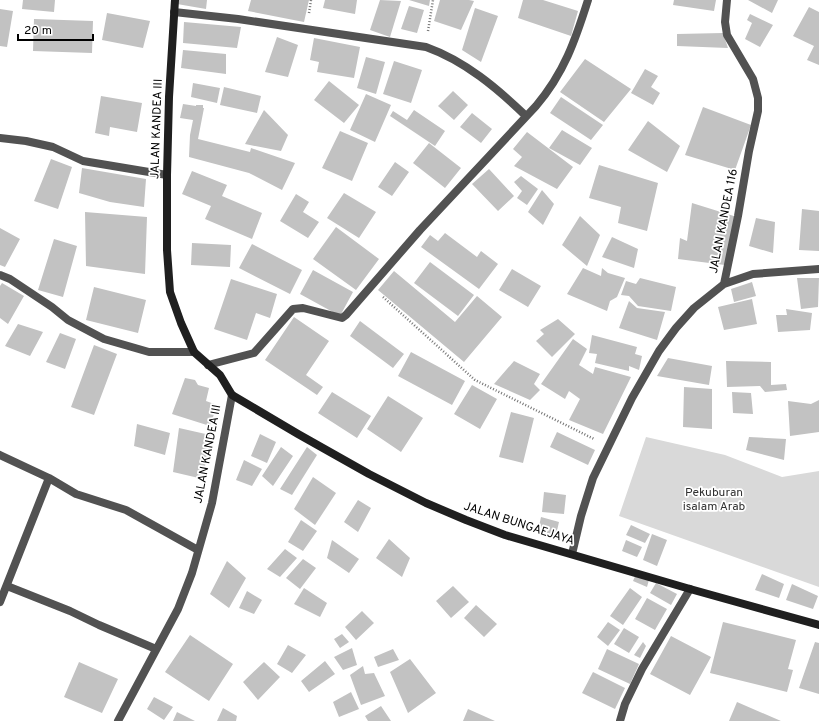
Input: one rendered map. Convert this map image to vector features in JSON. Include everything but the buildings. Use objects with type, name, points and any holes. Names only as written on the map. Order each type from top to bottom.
[{"type":"street","name":"JALAN KANDEA III","points":[[120,720],[178,609],[192,573],[212,503],[232,395],[220,375],[194,352],[181,324],[170,292],[166,224],[169,97],[175,0]]},
{"type":"street","points":[[208,365],[254,353],[294,309],[303,308],[342,318],[420,230],[549,90],[565,64],[588,0]]},
{"type":"street","name":"JALAN KANDEA 116","points":[[572,554],[586,496],[593,478],[632,398],[676,328],[694,308],[724,284],[758,111],[758,98],[753,79],[727,35],[725,22],[727,0]]},
{"type":"street","points":[[174,12],[258,21],[426,47],[464,65],[503,94],[526,116]]},
{"type":"street","points":[[0,138],[26,141],[53,147],[83,161],[167,174]]},
{"type":"street","points":[[724,284],[753,274],[819,269]]},
{"type":"street","points":[[0,275],[10,279],[68,320],[104,339],[149,352],[194,352]]},
{"type":"street","name":"JALAN BUNGAEJAYA","points":[[232,395],[298,434],[426,503],[466,520],[505,534],[690,590],[819,625]]},
{"type":"street","points":[[0,455],[49,478],[76,494],[126,510],[198,550]]},
{"type":"street","points":[[0,602],[49,478]]},
{"type":"street","points":[[7,586],[70,611],[156,649]]},
{"type":"street","points":[[620,721],[625,704],[642,669],[690,590]]},
{"type":"path","points":[[426,47],[433,0]]},
{"type":"path","points":[[371,286],[475,380],[609,446]]},
{"type":"green space","name":"Pekuburan isalam Arab","points":[[646,437],[725,455],[782,477],[819,471],[819,587],[619,516]]}]
